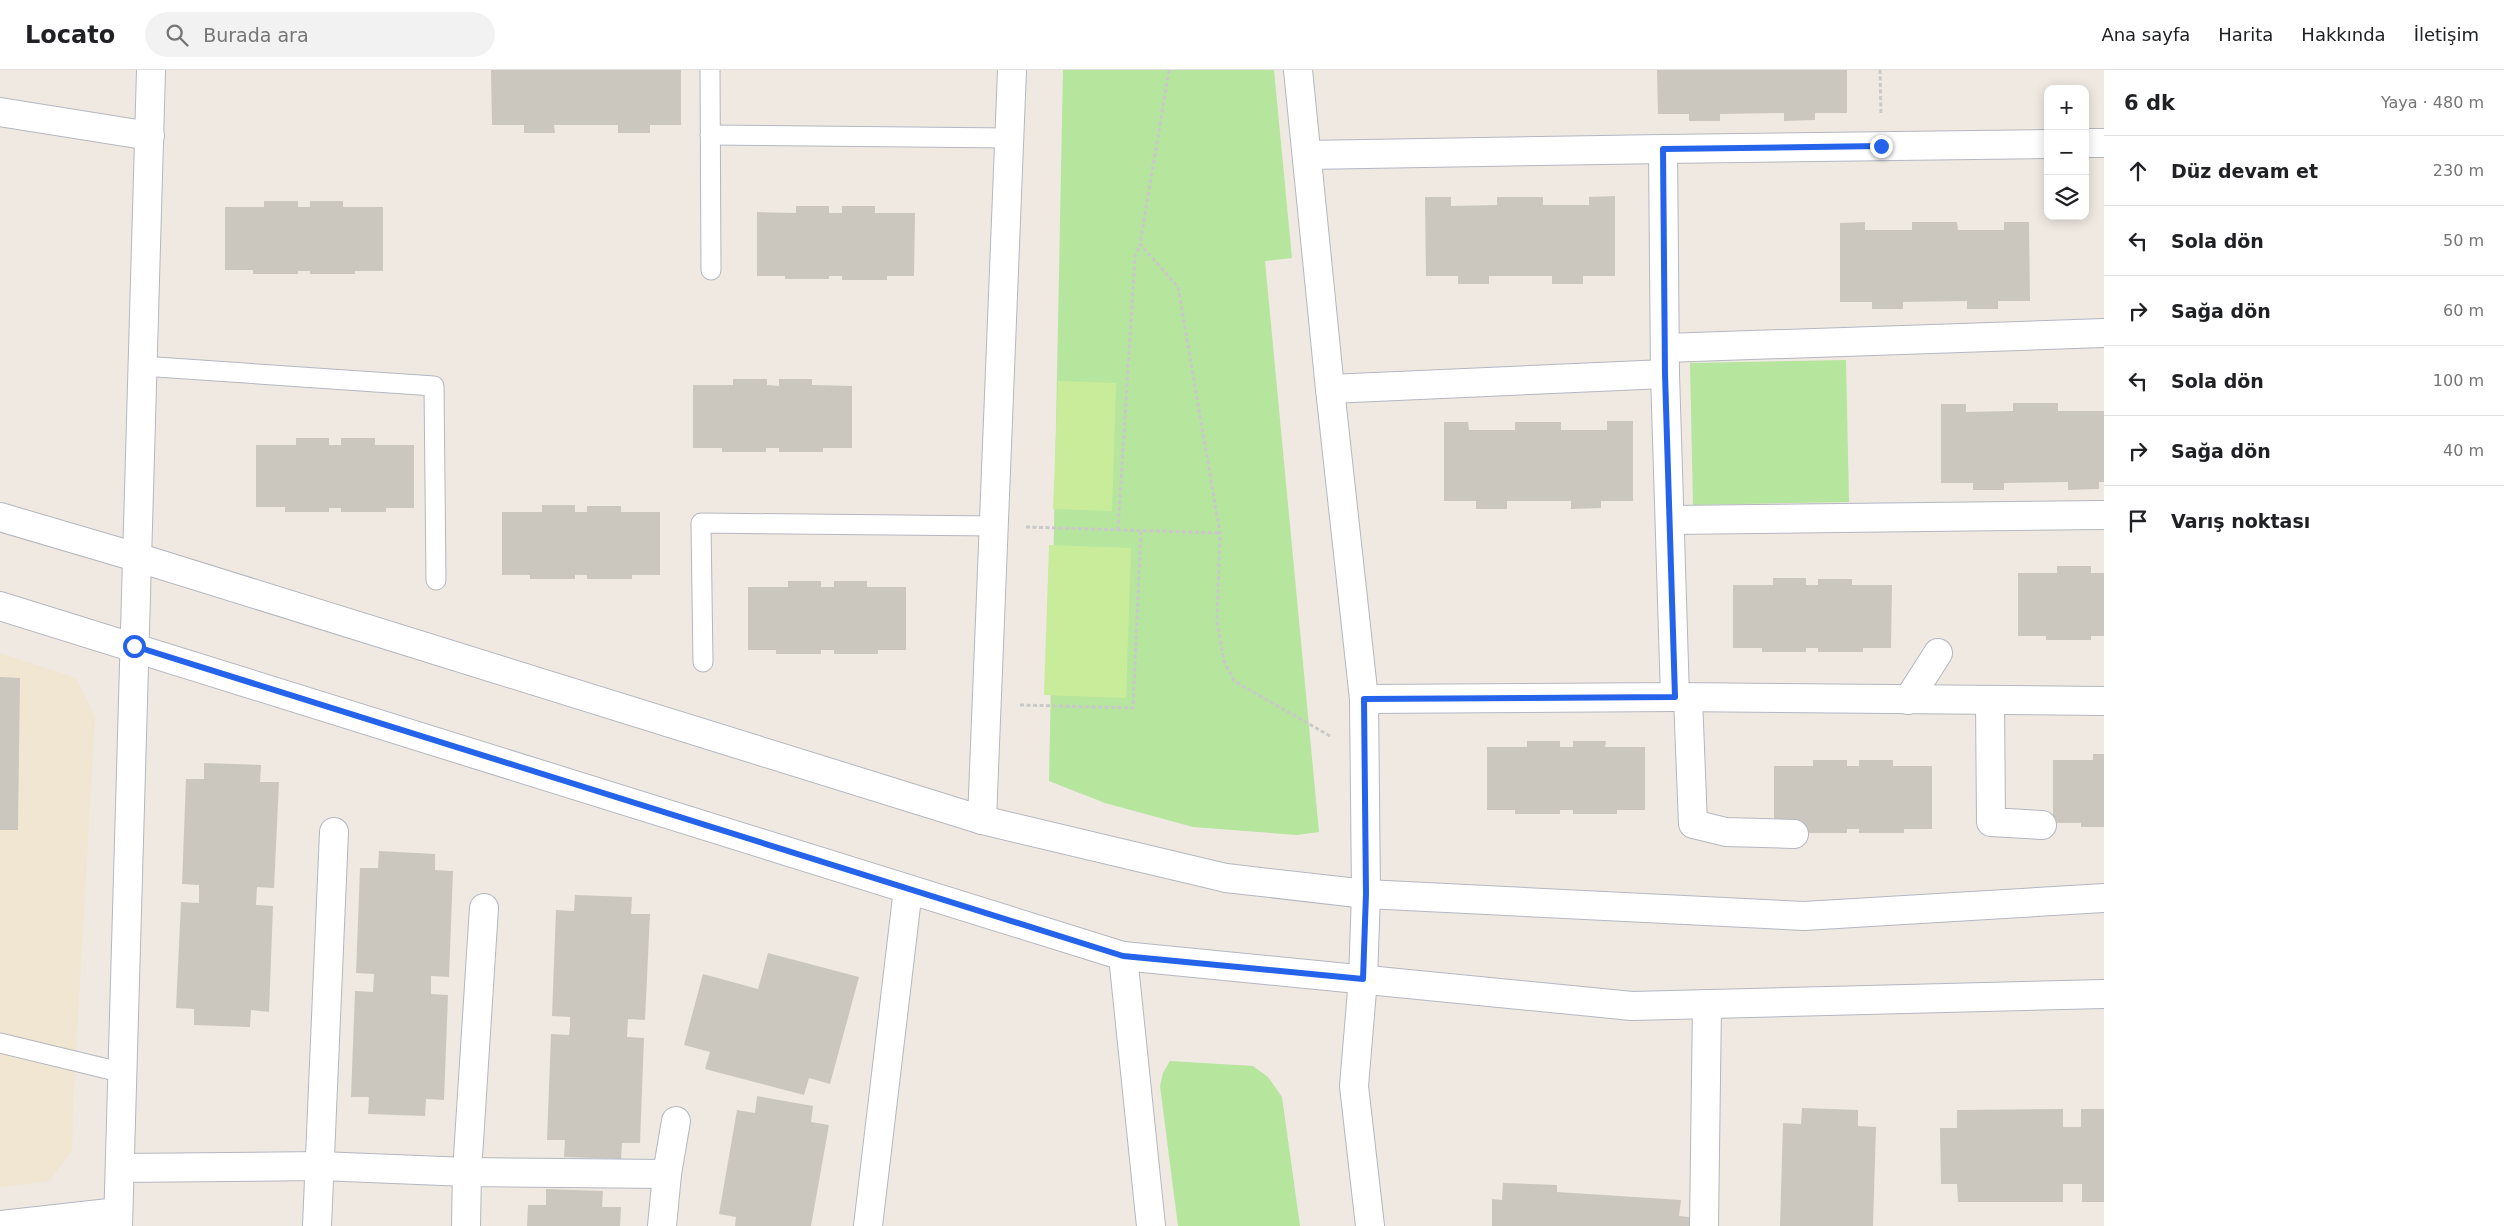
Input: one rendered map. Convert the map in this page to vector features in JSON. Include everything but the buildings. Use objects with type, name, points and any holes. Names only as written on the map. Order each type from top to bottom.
[{"type":"street","points":[[0,1225],[118,1219],[124,1073],[136,557],[151,70]]},
{"type":"street","points":[[982,820],[1012,70]]},
{"type":"street","points":[[1298,70],[1364,699],[1366,894],[1363,979],[1354,1086],[1370,1226]]},
{"type":"street","points":[[0,112],[150,136]]},
{"type":"street","points":[[2089,143],[2104,143]]},
{"type":"street","points":[[1307,155],[2044,144]]},
{"type":"street","points":[[1663,149],[1665,374],[1670,520],[1681,698],[1694,824],[1726,832],[1794,834]]},
{"type":"street","points":[[1665,348],[2104,333]]},
{"type":"street","points":[[1330,389],[1665,374]]},
{"type":"street","points":[[1670,520],[2104,516]]},
{"type":"street","points":[[0,517],[136,557],[982,820],[1226,878],[1366,894],[1804,916],[2104,898]]},
{"type":"street","points":[[0,606],[134,646],[1123,956],[1632,1006],[2104,994]]},
{"type":"street","points":[[1908,700],[1938,653]]},
{"type":"street","points":[[1364,699],[1681,698],[2104,701]]},
{"type":"street","points":[[1990,700],[1991,822],[2042,825]]},
{"type":"street","points":[[317,1226],[334,832]]},
{"type":"street","points":[[868,1226],[908,889]]},
{"type":"street","points":[[466,1226],[467,1172],[484,908]]},
{"type":"street","points":[[1123,956],[1151,1226]]},
{"type":"street","points":[[1704,1226],[1707,1004]]},
{"type":"street","points":[[662,1226],[667,1174],[676,1121]]},
{"type":"street","points":[[120,1168],[320,1166],[467,1172],[667,1174]]},
{"type":"lane","points":[[710,70],[711,270]]},
{"type":"lane","points":[[710,135],[1010,138]]},
{"type":"lane","points":[[142,366],[434,386],[436,580]]},
{"type":"lane","points":[[703,662],[701,523],[994,526]]},
{"type":"lane","points":[[0,1043],[124,1073]]},
{"type":"path","points":[[1118,530],[1135,256],[1140,244],[1169,70]]},
{"type":"path","points":[[1880,70],[1881,146]]},
{"type":"path","points":[[1140,244],[1178,288],[1220,533],[1217,622],[1224,661],[1234,681],[1365,756]]},
{"type":"path","points":[[994,526],[1220,533]]},
{"type":"path","points":[[987,704],[1133,708],[1141,530]]},
{"type":"shaded area","points":[[0,653],[76,678],[95,717],[72,1151],[49,1181],[0,1187]]},
{"type":"green space","points":[[1063,70],[1274,70],[1292,258],[1265,261],[1319,832],[1297,835],[1193,827],[1105,803],[1049,781]]},
{"type":"green space","points":[[1846,360],[1849,502],[1693,505],[1690,363]]},
{"type":"green space","points":[[1058,381],[1116,383],[1112,511],[1053,509]]},
{"type":"green space","points":[[1049,545],[1131,548],[1126,698],[1044,695]]},
{"type":"green space","points":[[1170,1061],[1253,1066],[1268,1077],[1282,1097],[1300,1226],[1178,1226],[1160,1086],[1163,1073]]},
{"type":"route","points":[[134,646],[1123,956],[1363,979],[1366,894],[1364,699],[1675,697],[1665,374],[1663,149],[1881,146]]}]
